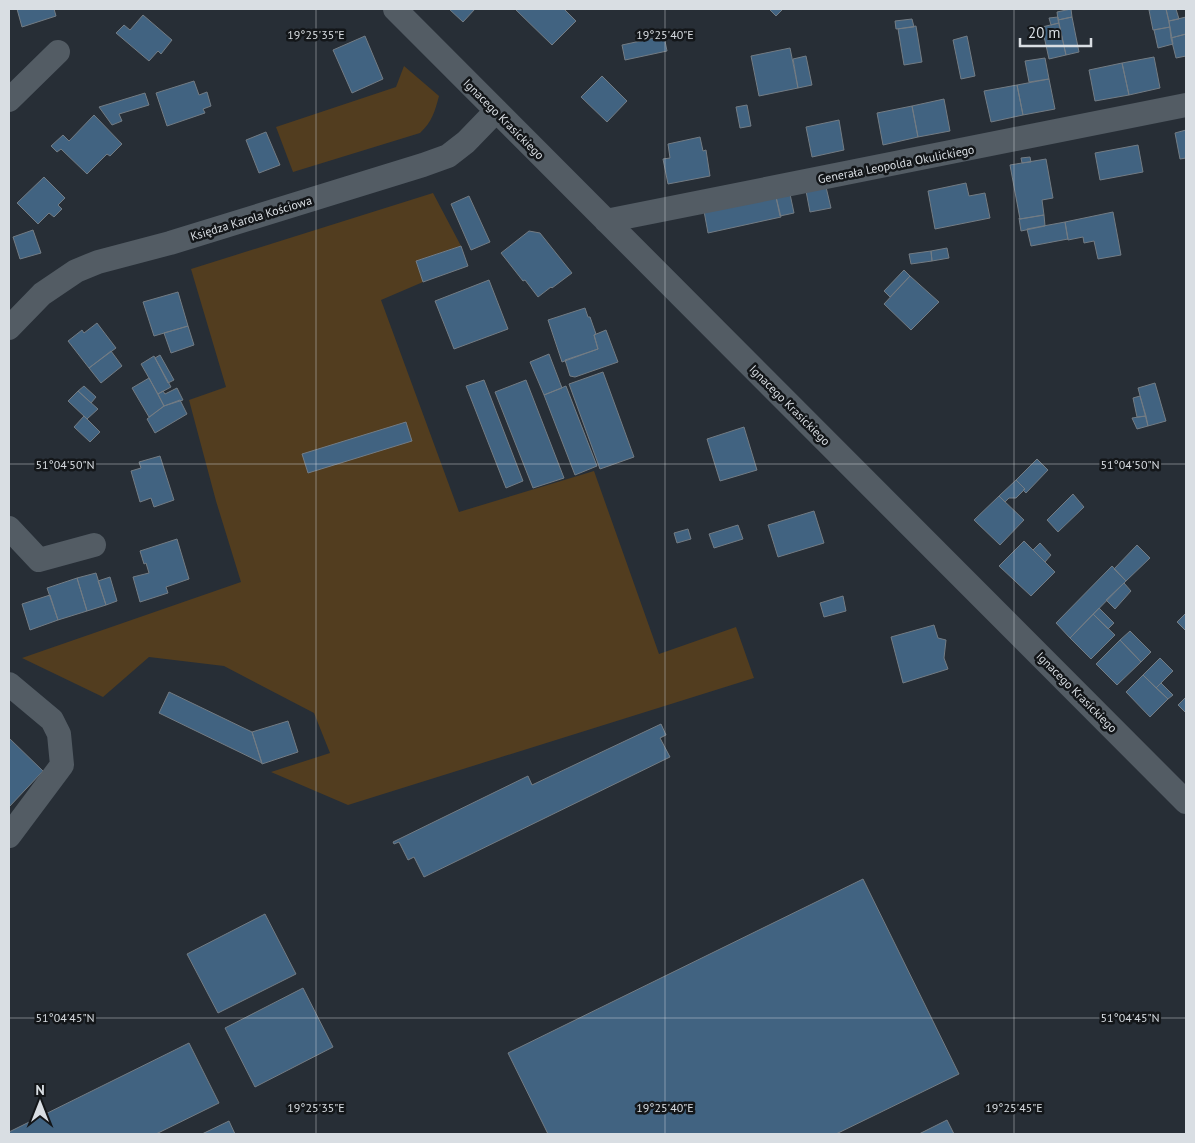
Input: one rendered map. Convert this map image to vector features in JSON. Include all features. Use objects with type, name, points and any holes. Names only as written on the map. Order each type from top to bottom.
[{"type":"street","name":"Ignacego Krasickiego","points":[[395,9],[1186,802]]},
{"type":"street","points":[[9,100],[58,52]]},
{"type":"street","name":"Generała Leopolda Okulickiego","points":[[606,221],[1186,105]]},
{"type":"street","name":"Księdza Karola Kościowa","points":[[9,328],[42,294],[76,271],[98,262],[179,240],[448,156],[466,142],[496,111]]},
{"type":"street","points":[[9,528],[39,560],[94,545]]},
{"type":"street","points":[[9,684],[52,720],[59,734],[62,765],[9,836]]},
{"type":"shaded area","points":[[404,66],[439,96],[432,116],[420,133],[293,172],[276,127],[396,87]]},
{"type":"shaded area","points":[[433,193],[461,246],[416,261],[423,282],[381,300],[459,512],[594,471],[659,654],[736,627],[754,678],[348,805],[271,772],[330,753],[314,713],[224,666],[149,657],[103,697],[22,658],[241,582],[216,501],[189,400],[226,387],[191,269]]},
{"type":"building","points":[[17,9],[54,9],[56,16],[22,27]]},
{"type":"building","points":[[449,9],[475,9],[463,22]]},
{"type":"building","points":[[517,9],[564,9],[576,21],[552,45]]},
{"type":"building","points":[[769,9],[783,9],[776,16]]},
{"type":"building","points":[[1071,9],[1072,17],[1058,20],[1057,12]]},
{"type":"building","points":[[1166,9],[1170,27],[1153,30],[1149,10]]},
{"type":"building","points":[[1166,9],[1176,9],[1179,19],[1169,21]]},
{"type":"building","points":[[143,15],[172,40],[161,54],[158,51],[149,61],[116,33],[124,25],[130,30]]},
{"type":"building","points":[[1058,17],[1059,23],[1051,25],[1049,18]]},
{"type":"building","points":[[1072,17],[1079,52],[1066,55],[1058,20]]},
{"type":"building","points":[[1186,17],[1186,34],[1171,38],[1169,21]]},
{"type":"building","points":[[912,19],[914,27],[896,29],[895,21]]},
{"type":"building","points":[[1059,23],[1066,55],[1049,59],[1042,27]]},
{"type":"building","points":[[916,26],[922,62],[904,65],[898,29]]},
{"type":"building","points":[[1170,27],[1173,44],[1158,48],[1154,30]]},
{"type":"building","points":[[1186,34],[1186,56],[1176,58],[1171,38]]},
{"type":"building","points":[[365,36],[383,79],[352,93],[333,50]]},
{"type":"building","points":[[664,36],[667,51],[625,60],[622,45]]},
{"type":"building","points":[[967,36],[975,76],[961,79],[953,40]]},
{"type":"building","points":[[790,48],[798,88],[759,96],[751,56]]},
{"type":"building","points":[[806,56],[812,85],[798,88],[793,59]]},
{"type":"building","points":[[1154,57],[1160,88],[1129,95],[1122,63]]},
{"type":"building","points":[[1045,58],[1049,79],[1029,82],[1025,61]]},
{"type":"building","points":[[1122,63],[1129,95],[1095,101],[1089,70]]},
{"type":"building","points":[[602,76],[627,101],[607,122],[581,97]]},
{"type":"building","points":[[1049,79],[1055,109],[1023,115],[1017,85]]},
{"type":"building","points":[[194,81],[199,95],[207,92],[211,106],[203,109],[205,113],[167,126],[156,93]]},
{"type":"building","points":[[1017,85],[1023,115],[991,122],[984,91]]},
{"type":"building","points":[[145,93],[149,105],[119,114],[122,121],[112,125],[99,107]]},
{"type":"building","points":[[944,99],[950,131],[918,137],[912,106]]},
{"type":"building","points":[[747,105],[751,126],[740,128],[736,107]]},
{"type":"building","points":[[912,106],[918,137],[883,145],[877,113]]},
{"type":"building","points":[[94,115],[122,144],[110,156],[107,154],[87,174],[61,149],[57,152],[51,146],[63,135],[69,141]]},
{"type":"building","points":[[839,120],[844,150],[812,157],[806,127]]},
{"type":"building","points":[[1186,130],[1186,158],[1180,159],[1175,133]]},
{"type":"building","points":[[266,132],[280,165],[259,173],[246,140]]},
{"type":"building","points":[[700,137],[703,151],[706,150],[710,176],[668,184],[663,159],[670,158],[668,144]]},
{"type":"building","points":[[1138,145],[1143,172],[1100,180],[1095,153]]},
{"type":"building","points":[[1030,157],[1031,162],[1022,163],[1021,158]]},
{"type":"building","points":[[1046,159],[1053,198],[1042,200],[1044,215],[1020,219],[1010,165]]},
{"type":"building","points":[[44,177],[65,198],[58,205],[62,209],[54,217],[49,213],[38,224],[17,203]]},
{"type":"building","points":[[966,183],[969,196],[985,193],[990,218],[935,229],[928,191]]},
{"type":"building","points":[[826,187],[831,208],[810,212],[806,191]]},
{"type":"building","points":[[790,194],[794,213],[780,216],[776,197]]},
{"type":"building","points":[[469,196],[490,242],[471,250],[451,204]]},
{"type":"building","points":[[776,197],[781,217],[708,233],[704,211]]},
{"type":"building","points":[[1113,212],[1121,255],[1098,259],[1094,241],[1084,243],[1083,237],[1068,240],[1065,222]]},
{"type":"building","points":[[1044,215],[1045,226],[1021,231],[1019,218]]},
{"type":"building","points":[[1065,222],[1068,239],[1031,246],[1027,229]]},
{"type":"building","points":[[33,230],[41,253],[20,259],[13,237]]},
{"type":"building","points":[[529,231],[540,233],[572,273],[538,297],[501,253]]},
{"type":"building","points":[[461,246],[468,266],[423,282],[416,261]]},
{"type":"building","points":[[947,248],[949,258],[932,261],[931,251]]},
{"type":"building","points":[[931,251],[932,261],[911,264],[909,254]]},
{"type":"building","points":[[904,270],[910,276],[890,297],[884,291]]},
{"type":"building","points":[[910,276],[939,302],[911,330],[884,304]]},
{"type":"building","points":[[489,280],[508,329],[454,349],[435,301]]},
{"type":"building","points":[[178,292],[188,326],[154,336],[143,302]]},
{"type":"building","points":[[585,308],[596,334],[594,335],[598,349],[562,362],[548,320]]},
{"type":"building","points":[[97,323],[116,348],[89,368],[68,341],[82,330],[84,333]]},
{"type":"building","points":[[188,326],[194,345],[171,353],[164,333]]},
{"type":"building","points":[[606,330],[618,362],[575,377],[570,376],[565,360],[598,349],[594,335]]},
{"type":"building","points":[[111,351],[122,366],[101,383],[89,368]]},
{"type":"building","points":[[549,354],[562,388],[544,395],[530,362]]},
{"type":"building","points":[[160,355],[174,380],[168,383],[155,358]]},
{"type":"building","points":[[154,356],[171,387],[158,394],[141,364]]},
{"type":"building","points":[[603,372],[634,457],[600,469],[569,384]]},
{"type":"building","points":[[149,378],[164,406],[149,417],[132,388]]},
{"type":"building","points":[[484,380],[523,481],[506,488],[466,386]]},
{"type":"building","points":[[526,380],[564,478],[533,488],[495,392]]},
{"type":"building","points":[[1155,383],[1166,421],[1148,426],[1138,388]]},
{"type":"building","points":[[84,386],[96,397],[91,403],[78,391]]},
{"type":"building","points":[[566,386],[597,466],[575,475],[544,395]]},
{"type":"building","points":[[177,388],[183,400],[164,406],[158,394],[163,391],[165,394]]},
{"type":"building","points":[[78,391],[98,409],[87,419],[68,401]]},
{"type":"building","points":[[1140,396],[1146,416],[1137,417],[1133,398]]},
{"type":"building","points":[[180,400],[187,414],[155,433],[147,419],[164,406]]},
{"type":"building","points":[[84,416],[100,432],[90,442],[74,427]]},
{"type":"building","points":[[1146,416],[1148,426],[1137,429],[1132,418]]},
{"type":"building","points":[[406,422],[412,441],[308,473],[302,454]]},
{"type":"building","points":[[744,427],[757,470],[720,481],[707,439]]},
{"type":"building","points":[[160,456],[174,500],[154,507],[151,498],[140,502],[131,471],[141,468],[139,462]]},
{"type":"building","points":[[1037,459],[1048,470],[1026,493],[1023,490],[1025,489],[1016,480]]},
{"type":"building","points":[[1016,480],[1025,489],[1016,498],[1009,498],[1005,502],[999,496]]},
{"type":"building","points":[[1073,494],[1084,507],[1058,532],[1047,520]]},
{"type":"building","points":[[999,496],[1024,520],[1000,545],[974,520]]},
{"type":"building","points":[[814,511],[824,543],[778,557],[768,525]]},
{"type":"building","points":[[738,525],[743,539],[714,548],[709,534]]},
{"type":"building","points":[[688,529],[691,539],[677,543],[674,533]]},
{"type":"building","points":[[177,539],[189,579],[166,587],[168,593],[140,602],[133,577],[149,573],[140,551]]},
{"type":"building","points":[[1024,541],[1055,572],[1031,596],[999,566]]},
{"type":"building","points":[[1040,543],[1051,555],[1045,562],[1033,550]]},
{"type":"building","points":[[1137,545],[1150,558],[1126,581],[1114,569]]},
{"type":"building","points":[[1112,566],[1126,581],[1070,638],[1056,623]]},
{"type":"building","points":[[96,573],[106,605],[87,611],[77,578]]},
{"type":"building","points":[[110,577],[117,601],[106,605],[98,581]]},
{"type":"building","points":[[77,578],[87,611],[58,620],[47,588]]},
{"type":"building","points":[[1124,583],[1131,591],[1115,609],[1106,600]]},
{"type":"building","points":[[50,595],[58,620],[30,630],[22,604]]},
{"type":"building","points":[[843,596],[846,611],[824,617],[820,603]]},
{"type":"building","points":[[1099,608],[1114,623],[1108,629],[1093,614]]},
{"type":"building","points":[[1186,613],[1186,631],[1177,622]]},
{"type":"building","points":[[1093,614],[1115,635],[1091,659],[1070,638]]},
{"type":"building","points":[[934,625],[938,638],[946,640],[944,658],[948,669],[903,683],[891,637]]},
{"type":"building","points":[[1130,631],[1151,652],[1141,662],[1120,640]]},
{"type":"building","points":[[1120,640],[1141,662],[1117,685],[1096,664]]},
{"type":"building","points":[[1160,658],[1173,671],[1156,688],[1143,675]]},
{"type":"building","points":[[1143,675],[1168,699],[1150,717],[1126,692]]},
{"type":"building","points":[[1161,683],[1173,695],[1168,699],[1156,688]]},
{"type":"building","points":[[169,692],[252,732],[262,763],[159,713]]},
{"type":"building","points":[[1186,697],[1186,713],[1178,705]]},
{"type":"building","points":[[288,721],[298,752],[262,764],[252,732]]},
{"type":"building","points":[[661,724],[666,735],[660,738],[670,757],[424,877],[414,857],[408,860],[399,842],[394,844],[393,842],[528,776],[532,785]]},
{"type":"building","points":[[9,738],[43,771],[9,807]]},
{"type":"building","points":[[863,879],[959,1074],[836,1134],[548,1134],[508,1053]]},
{"type":"building","points":[[265,914],[296,974],[218,1013],[187,954]]},
{"type":"building","points":[[303,988],[333,1047],[255,1087],[225,1028]]},
{"type":"building","points":[[189,1043],[219,1103],[156,1134],[9,1134],[9,1132]]},
{"type":"building","points":[[947,1120],[954,1134],[919,1134]]},
{"type":"building","points":[[229,1121],[235,1134],[202,1134]]}]
